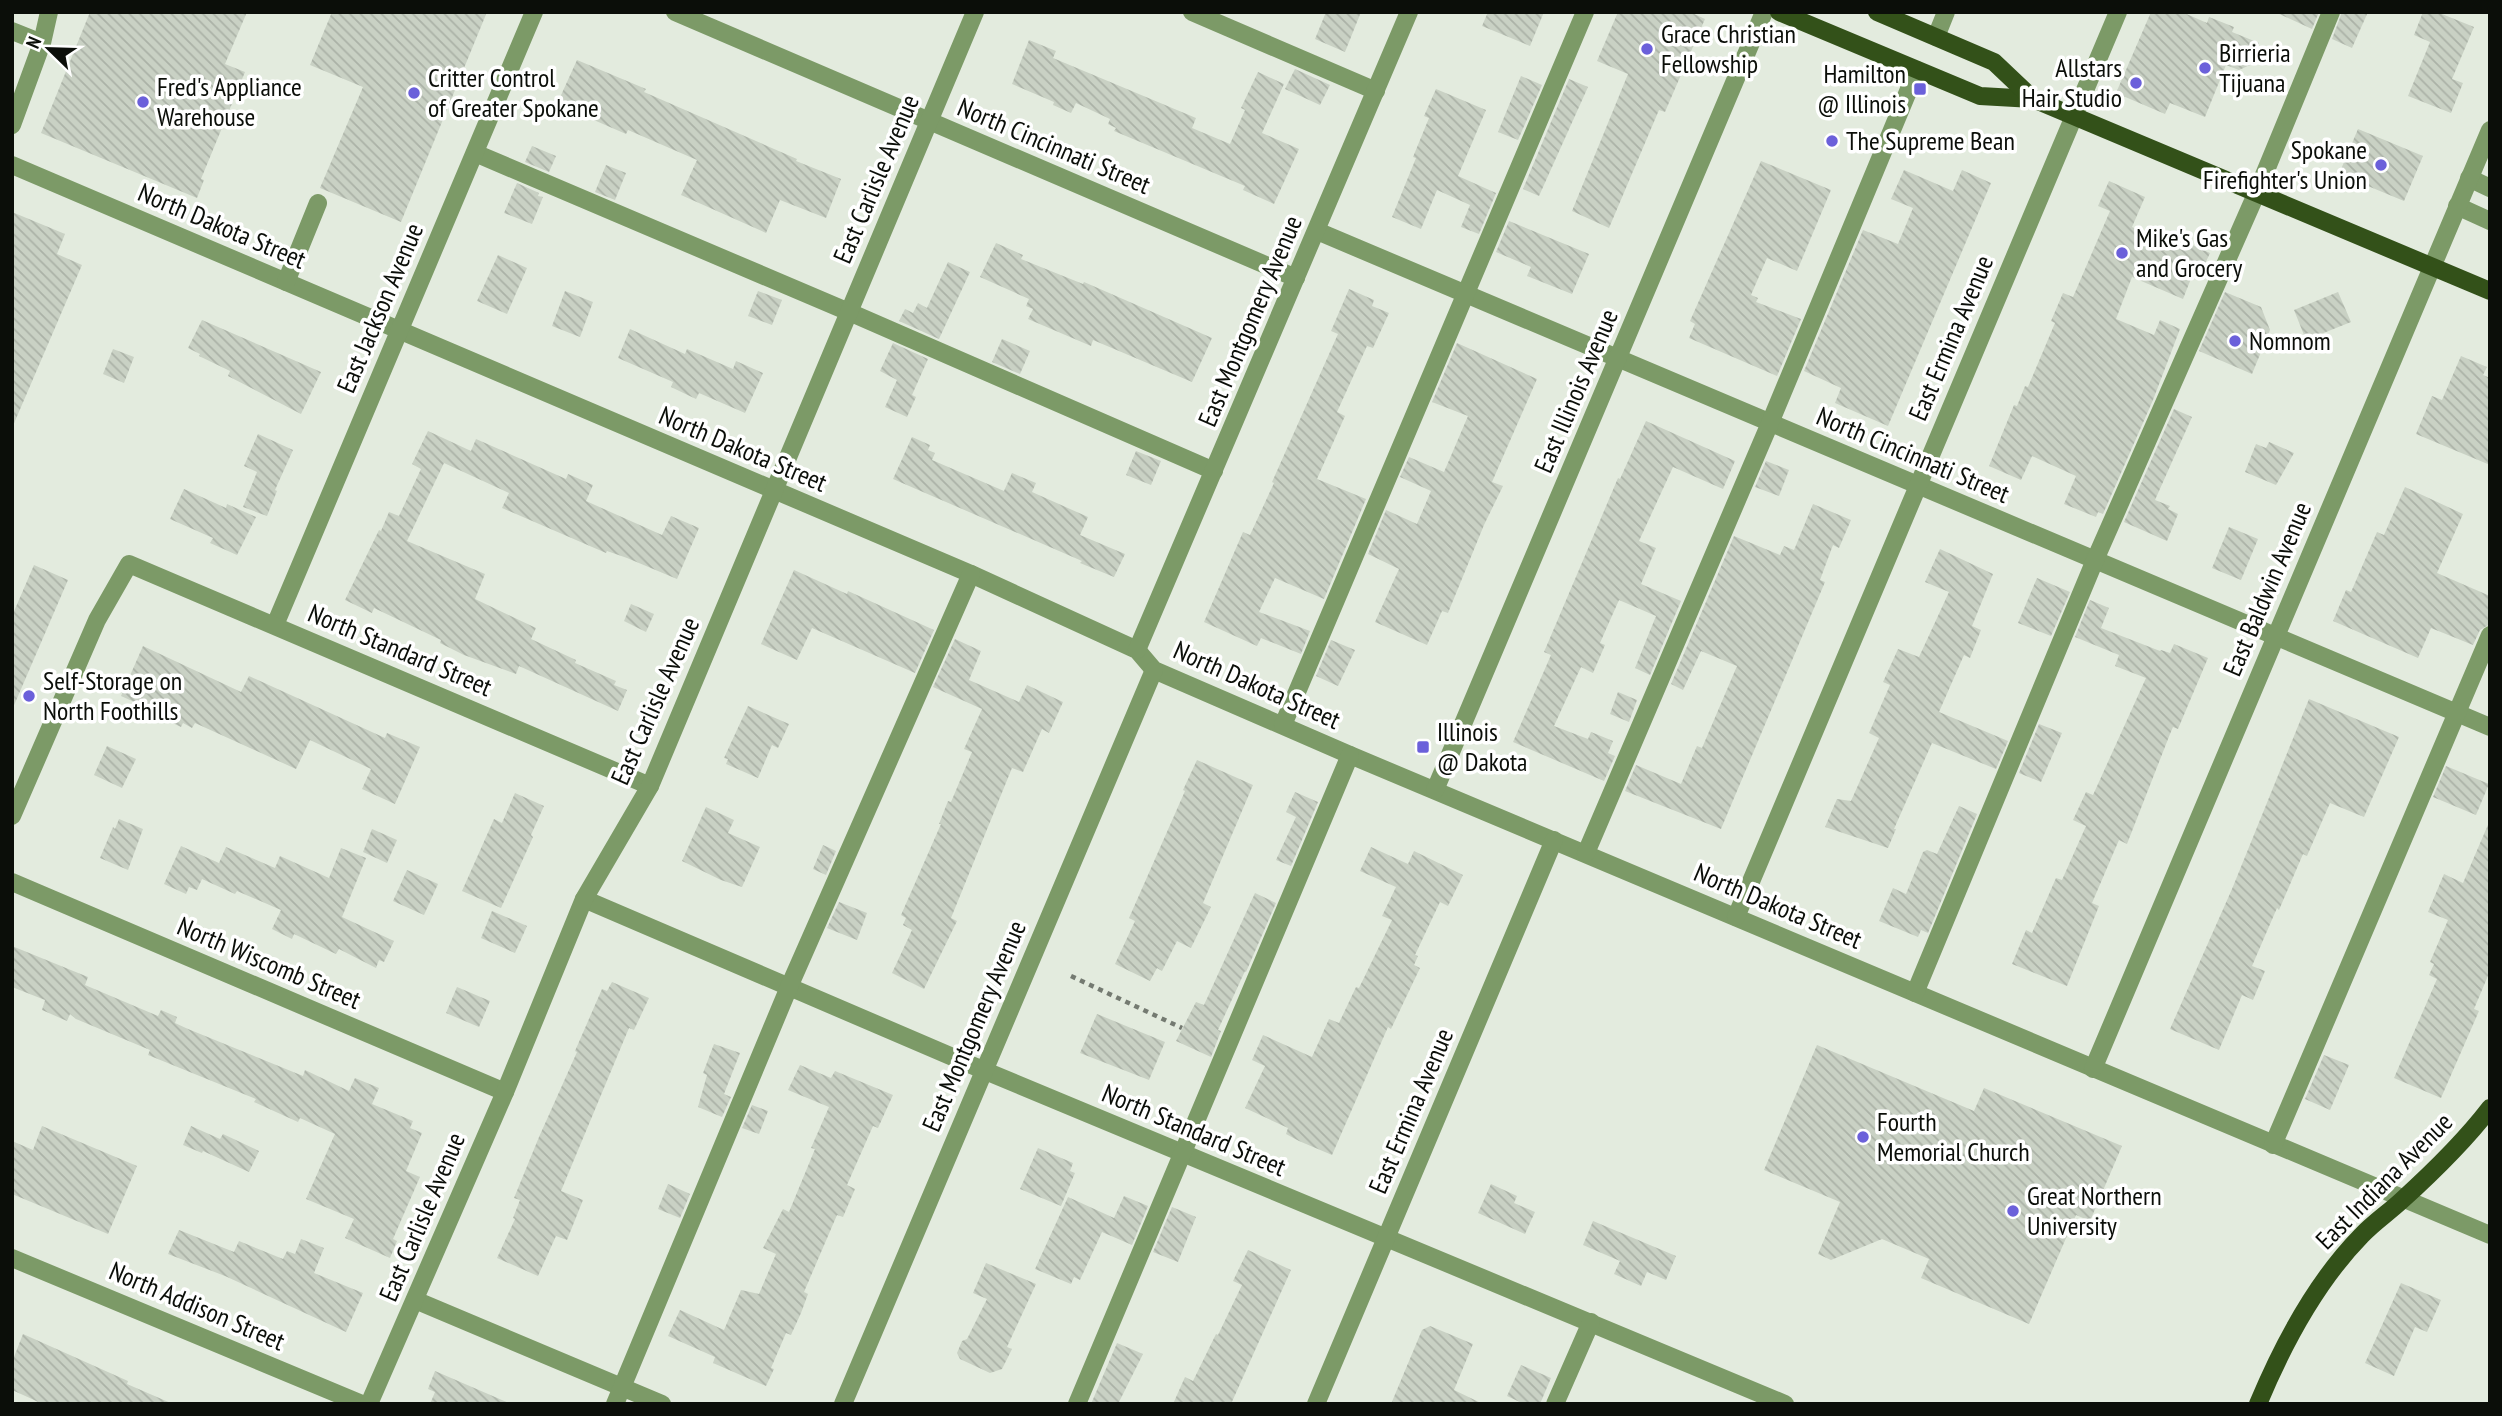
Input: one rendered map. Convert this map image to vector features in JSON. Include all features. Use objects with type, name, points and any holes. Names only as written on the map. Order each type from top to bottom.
[{"type":"main road","points":[[1779,12],[1980,96],[2033,99]]},
{"type":"main road","points":[[1877,12],[1994,62],[2033,99],[2073,117],[2432,267],[2488,286]]},
{"type":"main road","name":"East Indiana Avenue","points":[[2258,1404],[2270,1375],[2322,1280],[2361,1236],[2403,1200],[2469,1136],[2490,1108]]},
{"type":"street","points":[[12,125],[42,43],[49,12]]},
{"type":"street","name":"East Jackson Avenue","points":[[275,625],[534,12]]},
{"type":"street","name":"North Cincinnati Street","points":[[675,12],[1296,278]]},
{"type":"street","name":"East Carlisle Avenue","points":[[369,1404],[505,1092],[584,899],[650,786],[975,12]]},
{"type":"street","points":[[1192,12],[1376,91]]},
{"type":"street","name":"East Montgomery Avenue","points":[[1137,650],[1409,12]]},
{"type":"street","points":[[1283,725],[1585,12]]},
{"type":"street","name":"East Illinois Avenue","points":[[1436,790],[1764,12]]},
{"type":"street","points":[[1936,37],[1946,12]]},
{"type":"street","name":"East Ermina Avenue","points":[[1736,917],[2118,12]]},
{"type":"street","points":[[1915,993],[2095,561],[2257,192],[2331,12]]},
{"type":"street","points":[[12,32],[42,43]]},
{"type":"street","points":[[1586,853],[1917,70]]},
{"type":"street","name":"East Baldwin Avenue","points":[[2093,1069],[2490,130]]},
{"type":"street","points":[[475,153],[1214,471]]},
{"type":"street","name":"North Dakota Street","points":[[12,165],[971,574],[1137,650],[1154,670],[1350,755],[2490,1235]]},
{"type":"street","points":[[2469,178],[2490,188]]},
{"type":"street","points":[[286,282],[318,202]]},
{"type":"street","points":[[2457,206],[2490,221]]},
{"type":"street","name":"North Cincinnati Street","points":[[1317,231],[2490,727]]},
{"type":"street","name":"North Standard Street","points":[[12,816],[97,620],[129,564],[650,786]]},
{"type":"street","points":[[618,1395],[789,987],[971,574]]},
{"type":"street","points":[[2273,1145],[2490,635]]},
{"type":"street","name":"East Montgomery Avenue","points":[[843,1404],[1154,670]]},
{"type":"street","points":[[1077,1404],[1350,755]]},
{"type":"street","name":"East Ermina Avenue","points":[[1316,1404],[1554,840]]},
{"type":"street","name":"North Wiscomb Street","points":[[12,882],[505,1092]]},
{"type":"street","name":"North Standard Street","points":[[584,899],[1183,1154],[1785,1404]]},
{"type":"street","name":"North Addison Street","points":[[12,1258],[362,1404]]},
{"type":"street","points":[[415,1300],[618,1395],[662,1404]]},
{"type":"street","points":[[1555,1404],[1591,1322]]},
{"type":"path","points":[[1072,976],[1182,1028]]},
{"type":"building","name":"Fred's Appliance Warehouse","points":[[90,12],[247,12],[225,64],[245,72],[201,179],[204,180],[197,198],[41,133]]},
{"type":"building","points":[[332,12],[487,12],[401,222],[320,188],[363,87],[310,65]]},
{"type":"building","points":[[1326,12],[1361,12],[1345,52],[1315,39]]},
{"type":"building","points":[[1488,12],[1544,12],[1530,46],[1482,26]]},
{"type":"building","points":[[1618,12],[1690,12],[1705,19],[1665,112],[1659,110],[1609,228],[1572,211],[1628,74],[1597,61]]},
{"type":"building","points":[[2151,12],[2182,12],[2207,23],[2209,17],[2234,27],[2232,32],[2259,43],[2250,65],[2239,70],[2226,65],[2205,117],[2170,103],[2165,114],[2116,93]]},
{"type":"building","points":[[2275,12],[2319,12],[2312,29]]},
{"type":"building","points":[[2342,12],[2368,12],[2352,48],[2332,39]]},
{"type":"building","points":[[2423,12],[2437,12],[2474,27],[2452,79],[2463,83],[2451,113],[2408,96],[2430,42],[2414,35]]},
{"type":"building","points":[[1029,40],[1056,51],[1053,58],[1196,118],[1192,128],[1230,144],[1245,110],[1241,108],[1258,72],[1284,84],[1262,133],[1299,149],[1274,204],[1243,190],[1245,186],[1114,131],[1116,128],[1108,124],[1110,119],[1076,103],[1071,113],[1053,105],[1054,102],[1012,84]]},
{"type":"building","points":[[577,60],[841,179],[826,218],[780,200],[766,233],[681,195],[697,160],[628,130],[626,134],[557,104]]},
{"type":"building","points":[[1295,69],[1330,85],[1320,105],[1285,89]]},
{"type":"building","points":[[1521,76],[1542,85],[1518,140],[1498,132]]},
{"type":"building","points":[[1569,79],[1588,87],[1539,196],[1523,189]]},
{"type":"building","points":[[1436,89],[1486,110],[1458,176],[1496,193],[1479,234],[1461,227],[1470,205],[1437,190],[1421,229],[1392,217],[1416,158],[1413,157],[1429,118],[1424,116]]},
{"type":"building","name":"Spokane Firefighter's Union","points":[[2358,129],[2423,156],[2404,201],[2339,174]]},
{"type":"building","points":[[532,146],[556,156],[549,172],[525,162]]},
{"type":"building","points":[[1761,161],[1831,190],[1797,271],[1767,258],[1751,295],[1758,298],[1756,302],[1801,319],[1777,376],[1689,338],[1695,324],[1690,321]]},
{"type":"building","points":[[606,165],[626,173],[615,200],[595,192]]},
{"type":"building","points":[[1904,170],[1953,191],[1962,170],[1991,183],[1888,426],[1835,403],[1841,388],[1804,371],[1863,230],[1898,244],[1913,208],[1891,199]]},
{"type":"building","points":[[2109,181],[2145,197],[2132,227],[2176,246],[2179,239],[2210,253],[2198,279],[2192,276],[2183,299],[2132,277],[2116,319],[2154,335],[2160,320],[2180,329],[2153,400],[2103,514],[2098,512],[2096,517],[2064,504],[2076,476],[2032,456],[2021,480],[1989,466],[2014,405],[2017,406],[2025,386],[2028,387],[2055,323],[2051,321],[2063,293],[2073,297],[2110,211],[2098,206]]},
{"type":"building","points":[[517,183],[543,197],[532,224],[504,213]]},
{"type":"building","points":[[12,212],[65,234],[57,254],[82,265],[12,428]]},
{"type":"building","points":[[1509,221],[1589,254],[1572,294],[1527,276],[1531,267],[1496,252]]},
{"type":"building","points":[[996,243],[1023,255],[1021,259],[1083,284],[1084,282],[1212,338],[1192,382],[1093,340],[1091,346],[1028,319],[1033,309],[1026,306],[1029,299],[980,277]]},
{"type":"building","points":[[498,255],[527,268],[507,314],[477,301]]},
{"type":"building","points":[[948,262],[970,272],[939,339],[899,321],[905,309],[913,313],[918,303],[927,308]]},
{"type":"building","points":[[1349,289],[1374,300],[1372,306],[1389,313],[1373,348],[1367,346],[1337,412],[1345,416],[1317,479],[1366,499],[1324,599],[1275,578],[1259,612],[1310,631],[1301,654],[1261,638],[1257,646],[1204,622],[1243,532],[1250,535],[1274,483],[1272,482],[1338,334],[1331,331]]},
{"type":"building","points":[[565,291],[593,302],[580,337],[552,326]]},
{"type":"building","points":[[758,291],[782,300],[772,325],[748,316]]},
{"type":"building","name":"Nomnom","points":[[2225,292],[2261,307],[2270,330],[2252,374],[2199,351]]},
{"type":"building","points":[[2338,292],[2351,322],[2306,340],[2294,310]]},
{"type":"building","points":[[202,320],[321,372],[301,414],[228,376],[230,371],[188,348]]},
{"type":"building","points":[[630,329],[685,354],[687,349],[733,369],[736,361],[763,373],[745,413],[699,393],[696,399],[671,387],[673,382],[618,358]]},
{"type":"building","points":[[1002,339],[1030,351],[1020,374],[992,362]]},
{"type":"building","points":[[893,343],[928,359],[912,395],[916,397],[907,417],[885,407],[897,380],[880,371]]},
{"type":"building","points":[[1457,343],[1537,379],[1492,482],[1503,486],[1448,613],[1442,611],[1427,645],[1375,622],[1399,569],[1368,554],[1386,510],[1417,524],[1431,491],[1400,477],[1409,457],[1444,472],[1468,416],[1432,402]]},
{"type":"building","points":[[113,349],[134,357],[124,383],[103,374]]},
{"type":"building","points":[[2461,356],[2487,367],[2483,375],[2490,378],[2490,465],[2416,434],[2432,396],[2442,400]]},
{"type":"building","points":[[2174,409],[2192,417],[2155,500],[2170,506],[2168,509],[2178,514],[2167,541],[2124,522]]},
{"type":"building","points":[[1646,421],[1735,461],[1723,489],[1673,467],[1639,541],[1656,548],[1641,584],[1681,601],[1650,675],[1635,668],[1656,616],[1619,600],[1600,643],[1605,645],[1593,673],[1581,667],[1554,726],[1588,739],[1591,732],[1613,741],[1608,753],[1615,756],[1604,781],[1513,742],[1551,655],[1544,652],[1618,478],[1620,479]]},
{"type":"building","points":[[428,431],[471,451],[476,439],[566,479],[568,474],[593,485],[586,501],[662,535],[671,516],[699,528],[677,579],[627,558],[607,551],[606,553],[502,508],[509,493],[444,463],[407,541],[485,574],[475,599],[536,628],[531,639],[616,681],[614,685],[627,690],[618,711],[519,666],[516,674],[464,655],[440,643],[441,640],[374,608],[372,613],[345,600],[389,512],[399,516],[421,469],[412,464]]},
{"type":"building","points":[[258,434],[293,450],[267,516],[243,507],[257,472],[244,466]]},
{"type":"building","points":[[912,437],[930,445],[928,450],[935,453],[932,460],[1004,491],[1012,473],[1036,483],[1032,492],[1088,517],[1080,535],[1125,554],[1114,577],[893,479]]},
{"type":"building","points":[[2269,442],[2294,453],[2276,485],[2245,472],[2256,444],[2266,448]]},
{"type":"building","points":[[1136,451],[1161,461],[1151,485],[1126,475]]},
{"type":"building","points":[[1766,461],[1789,470],[1779,496],[1755,487]]},
{"type":"building","points":[[2405,487],[2463,514],[2437,573],[2490,596],[2490,624],[2480,630],[2473,645],[2431,628],[2418,658],[2333,621],[2346,590],[2351,592],[2377,532],[2384,535]]},
{"type":"building","points":[[184,489],[226,508],[227,504],[256,517],[237,555],[210,543],[213,538],[170,519]]},
{"type":"building","points":[[1813,504],[1851,520],[1839,548],[1833,545],[1820,580],[1825,582],[1721,829],[1625,791],[1636,765],[1681,784],[1697,746],[1702,748],[1737,666],[1701,651],[1683,690],[1671,684],[1734,536],[1780,555],[1784,546],[1794,550]]},
{"type":"building","points":[[2229,527],[2258,539],[2241,580],[2212,568]]},
{"type":"building","points":[[1940,549],[1993,574],[1972,626],[1981,630],[1970,658],[1964,655],[1939,712],[2008,741],[1996,769],[1932,743],[1888,848],[1825,827],[1837,799],[1851,801],[1879,738],[1869,733],[1890,685],[1883,682],[1898,649],[1919,657],[1949,592],[1925,582]]},
{"type":"building","points":[[34,565],[68,580],[12,710],[12,616]]},
{"type":"building","points":[[794,570],[934,630],[915,673],[812,628],[797,660],[761,644]]},
{"type":"building","points":[[2037,578],[2070,592],[2051,636],[2018,623]]},
{"type":"building","points":[[2090,600],[2109,608],[2101,628],[2160,651],[2170,653],[2174,644],[2208,658],[2178,729],[2173,727],[2127,844],[2119,840],[2092,903],[2099,906],[2067,986],[2012,964],[2026,930],[2032,933],[2056,878],[2062,880],[2086,826],[2073,820],[2086,792],[2093,795],[2146,678],[2115,666],[2119,655],[2075,637]]},
{"type":"building","points":[[631,604],[654,614],[646,632],[624,621]]},
{"type":"building","points":[[955,639],[981,651],[969,680],[1019,702],[1027,685],[1063,702],[1049,733],[1042,729],[1023,772],[1012,768],[951,918],[957,921],[924,989],[892,973],[912,930],[903,925],[906,918],[901,915],[941,824],[948,801],[951,802],[972,752],[964,749],[982,709],[933,687]]},
{"type":"building","points":[[1331,640],[1355,650],[1338,686],[1316,676]]},
{"type":"building","points":[[143,646],[241,692],[249,676],[385,738],[387,733],[420,747],[395,804],[362,789],[371,769],[310,740],[296,769],[195,723],[192,728],[183,723],[181,727],[160,717],[161,714],[121,696]]},
{"type":"building","points":[[1618,692],[1637,700],[1629,722],[1610,714]]},
{"type":"building","points":[[2309,699],[2399,737],[2364,817],[2330,803],[2307,856],[2303,854],[2279,910],[2277,908],[2252,966],[2265,971],[2253,1000],[2242,995],[2219,1050],[2170,1029],[2232,889]]},
{"type":"building","points":[[748,706],[789,724],[778,748],[772,745],[758,778],[726,764],[728,759],[724,758]]},
{"type":"building","points":[[2039,724],[2062,733],[2041,782],[2019,773]]},
{"type":"building","points":[[107,746],[136,759],[122,788],[94,775]]},
{"type":"building","points":[[1197,760],[1253,785],[1203,903],[1211,907],[1191,948],[1177,941],[1162,971],[1157,968],[1150,981],[1115,964],[1135,921],[1129,918]]},
{"type":"building","points":[[2446,766],[2489,784],[2476,815],[2433,797]]},
{"type":"building","points":[[1295,792],[1318,802],[1291,866],[1276,860],[1296,817],[1286,812]]},
{"type":"building","points":[[515,793],[544,806],[501,908],[462,891],[494,819],[502,823]]},
{"type":"building","points":[[1959,806],[1977,814],[1928,933],[1921,930],[1918,937],[1879,921],[1893,888],[1906,894],[1923,852],[1927,850],[1937,854]]},
{"type":"building","points":[[706,807],[734,820],[728,833],[760,847],[742,887],[682,861]]},
{"type":"building","points":[[119,819],[143,829],[128,870],[100,858]]},
{"type":"building","points":[[2490,820],[2490,971],[2474,1009],[2479,1011],[2441,1098],[2394,1078],[2437,979],[2429,975],[2434,964],[2430,962],[2448,920],[2428,912],[2444,874],[2463,883]]},
{"type":"building","points":[[372,829],[397,840],[387,863],[363,852]]},
{"type":"building","points":[[823,845],[836,851],[826,875],[813,869]]},
{"type":"building","points":[[181,846],[219,863],[226,847],[275,868],[280,856],[329,878],[341,848],[366,858],[342,917],[394,941],[384,962],[379,960],[376,968],[339,949],[336,954],[294,934],[292,939],[272,929],[281,910],[237,891],[235,894],[202,879],[197,890],[189,887],[186,894],[164,884]]},
{"type":"building","points":[[1371,847],[1408,864],[1414,851],[1463,875],[1448,906],[1440,902],[1415,955],[1418,956],[1414,965],[1420,968],[1391,1029],[1388,1027],[1332,1155],[1286,1134],[1288,1128],[1245,1108],[1265,1066],[1252,1060],[1263,1035],[1312,1057],[1329,1019],[1339,1023],[1392,920],[1382,916],[1396,887],[1360,871]]},
{"type":"building","points":[[407,870],[438,884],[424,915],[393,901]]},
{"type":"building","points":[[1255,893],[1276,903],[1218,1030],[1221,1031],[1211,1057],[1176,1041],[1196,1002],[1204,1005]]},
{"type":"building","points":[[839,902],[867,913],[857,940],[827,928]]},
{"type":"building","points":[[492,911],[527,926],[515,953],[481,938]]},
{"type":"building","points":[[12,946],[88,977],[85,985],[158,1016],[161,1010],[177,1017],[175,1023],[303,1076],[305,1070],[349,1091],[355,1078],[379,1088],[372,1104],[413,1121],[410,1128],[422,1133],[406,1171],[420,1177],[393,1239],[397,1241],[390,1258],[345,1238],[354,1219],[306,1199],[335,1134],[300,1118],[298,1122],[254,1102],[256,1099],[148,1055],[150,1050],[70,1014],[67,1021],[42,1010],[45,1000],[12,987]]},
{"type":"building","points":[[612,982],[649,998],[634,1030],[629,1028],[561,1191],[583,1200],[567,1240],[556,1236],[538,1276],[497,1258],[515,1219],[513,1218],[520,1200],[514,1198],[539,1137],[602,989],[607,991]]},
{"type":"building","points":[[457,987],[490,1001],[479,1027],[446,1013]]},
{"type":"building","points":[[1097,1014],[1165,1042],[1149,1080],[1080,1053]]},
{"type":"building","points":[[714,1044],[740,1053],[724,1094],[731,1097],[722,1117],[698,1107],[707,1075],[703,1073]]},
{"type":"building","points":[[1817,1045],[1974,1111],[1984,1088],[2122,1146],[2090,1221],[2076,1215],[2029,1324],[1921,1278],[1929,1259],[1882,1239],[1831,1260],[1818,1254],[1840,1202],[1764,1170]]},
{"type":"building","points":[[2324,1055],[2349,1065],[2330,1110],[2305,1099]]},
{"type":"building","points":[[800,1065],[831,1078],[835,1071],[893,1095],[878,1128],[873,1126],[847,1185],[855,1189],[843,1217],[837,1215],[804,1292],[808,1294],[801,1313],[791,1335],[786,1333],[766,1386],[713,1363],[715,1357],[668,1336],[680,1310],[724,1330],[741,1290],[759,1294],[776,1254],[763,1248],[783,1209],[789,1212],[815,1149],[811,1148],[829,1107],[788,1090]]},
{"type":"building","points":[[752,1105],[768,1111],[759,1134],[742,1128]]},
{"type":"building","points":[[42,1126],[137,1166],[108,1234],[12,1194],[12,1141],[33,1150]]},
{"type":"building","points":[[191,1126],[220,1139],[223,1134],[259,1151],[249,1172],[183,1145]]},
{"type":"building","points":[[1038,1148],[1073,1163],[1070,1171],[1075,1173],[1061,1206],[1020,1189]]},
{"type":"building","points":[[668,1184],[690,1194],[680,1218],[658,1209]]},
{"type":"building","points":[[1491,1184],[1517,1196],[1514,1203],[1535,1212],[1525,1234],[1478,1213]]},
{"type":"building","points":[[1124,1196],[1148,1206],[1132,1245],[1102,1232],[1080,1280],[1074,1277],[1071,1284],[1035,1269],[1068,1197],[1114,1218]]},
{"type":"building","points":[[1172,1207],[1196,1217],[1178,1262],[1153,1252]]},
{"type":"building","points":[[1593,1221],[1676,1256],[1666,1280],[1647,1272],[1641,1286],[1614,1274],[1620,1261],[1583,1245]]},
{"type":"building","points":[[179,1230],[234,1252],[239,1241],[283,1259],[287,1251],[295,1254],[301,1239],[324,1248],[314,1273],[363,1293],[346,1332],[225,1276],[168,1254]]},
{"type":"building","points":[[1248,1250],[1291,1270],[1231,1404],[1173,1404],[1185,1377],[1193,1381],[1216,1334],[1218,1335],[1242,1285],[1233,1281]]},
{"type":"building","points":[[986,1263],[1036,1284],[1007,1347],[1012,1349],[1002,1369],[990,1373],[960,1359],[957,1353],[987,1299],[973,1293]]},
{"type":"building","points":[[2401,1283],[2441,1300],[2427,1332],[2415,1327],[2394,1376],[2365,1363]]},
{"type":"building","points":[[1430,1326],[1473,1344],[1454,1390],[1483,1404],[1391,1404],[1422,1330]]},
{"type":"building","points":[[23,1334],[173,1404],[42,1404],[12,1390],[12,1362]]},
{"type":"building","points":[[1117,1343],[1143,1354],[1118,1404],[1091,1404]]},
{"type":"building","points":[[1521,1365],[1551,1378],[1540,1404],[1524,1404],[1507,1396]]},
{"type":"building","points":[[435,1371],[511,1404],[430,1404],[435,1392],[428,1389]]},
{"type":"place","name":"Grace Christian Fellowship","points":[[1647,49]]},
{"type":"place","name":"Birrieria Tijuana","points":[[2205,68]]},
{"type":"place","name":"Allstars Hair Studio","points":[[2136,83]]},
{"type":"place","name":"Hamilton @ Illinois","points":[[1920,89]]},
{"type":"place","name":"Critter Control of Greater Spokane","points":[[414,93]]},
{"type":"place","name":"Fred's Appliance Warehouse","points":[[143,102]]},
{"type":"place","name":"The Supreme Bean","points":[[1832,141]]},
{"type":"place","name":"Spokane Firefighter's Union","points":[[2381,165]]},
{"type":"place","name":"Mike's Gas and Grocery","points":[[2122,253]]},
{"type":"place","name":"Nomnom","points":[[2235,341]]},
{"type":"place","name":"Self-Storage on North Foothills","points":[[29,696]]},
{"type":"place","name":"Illinois @ Dakota","points":[[1423,747]]},
{"type":"place","name":"Fourth Memorial Church","points":[[1863,1137]]},
{"type":"place","name":"Great Northern University","points":[[2013,1211]]}]
